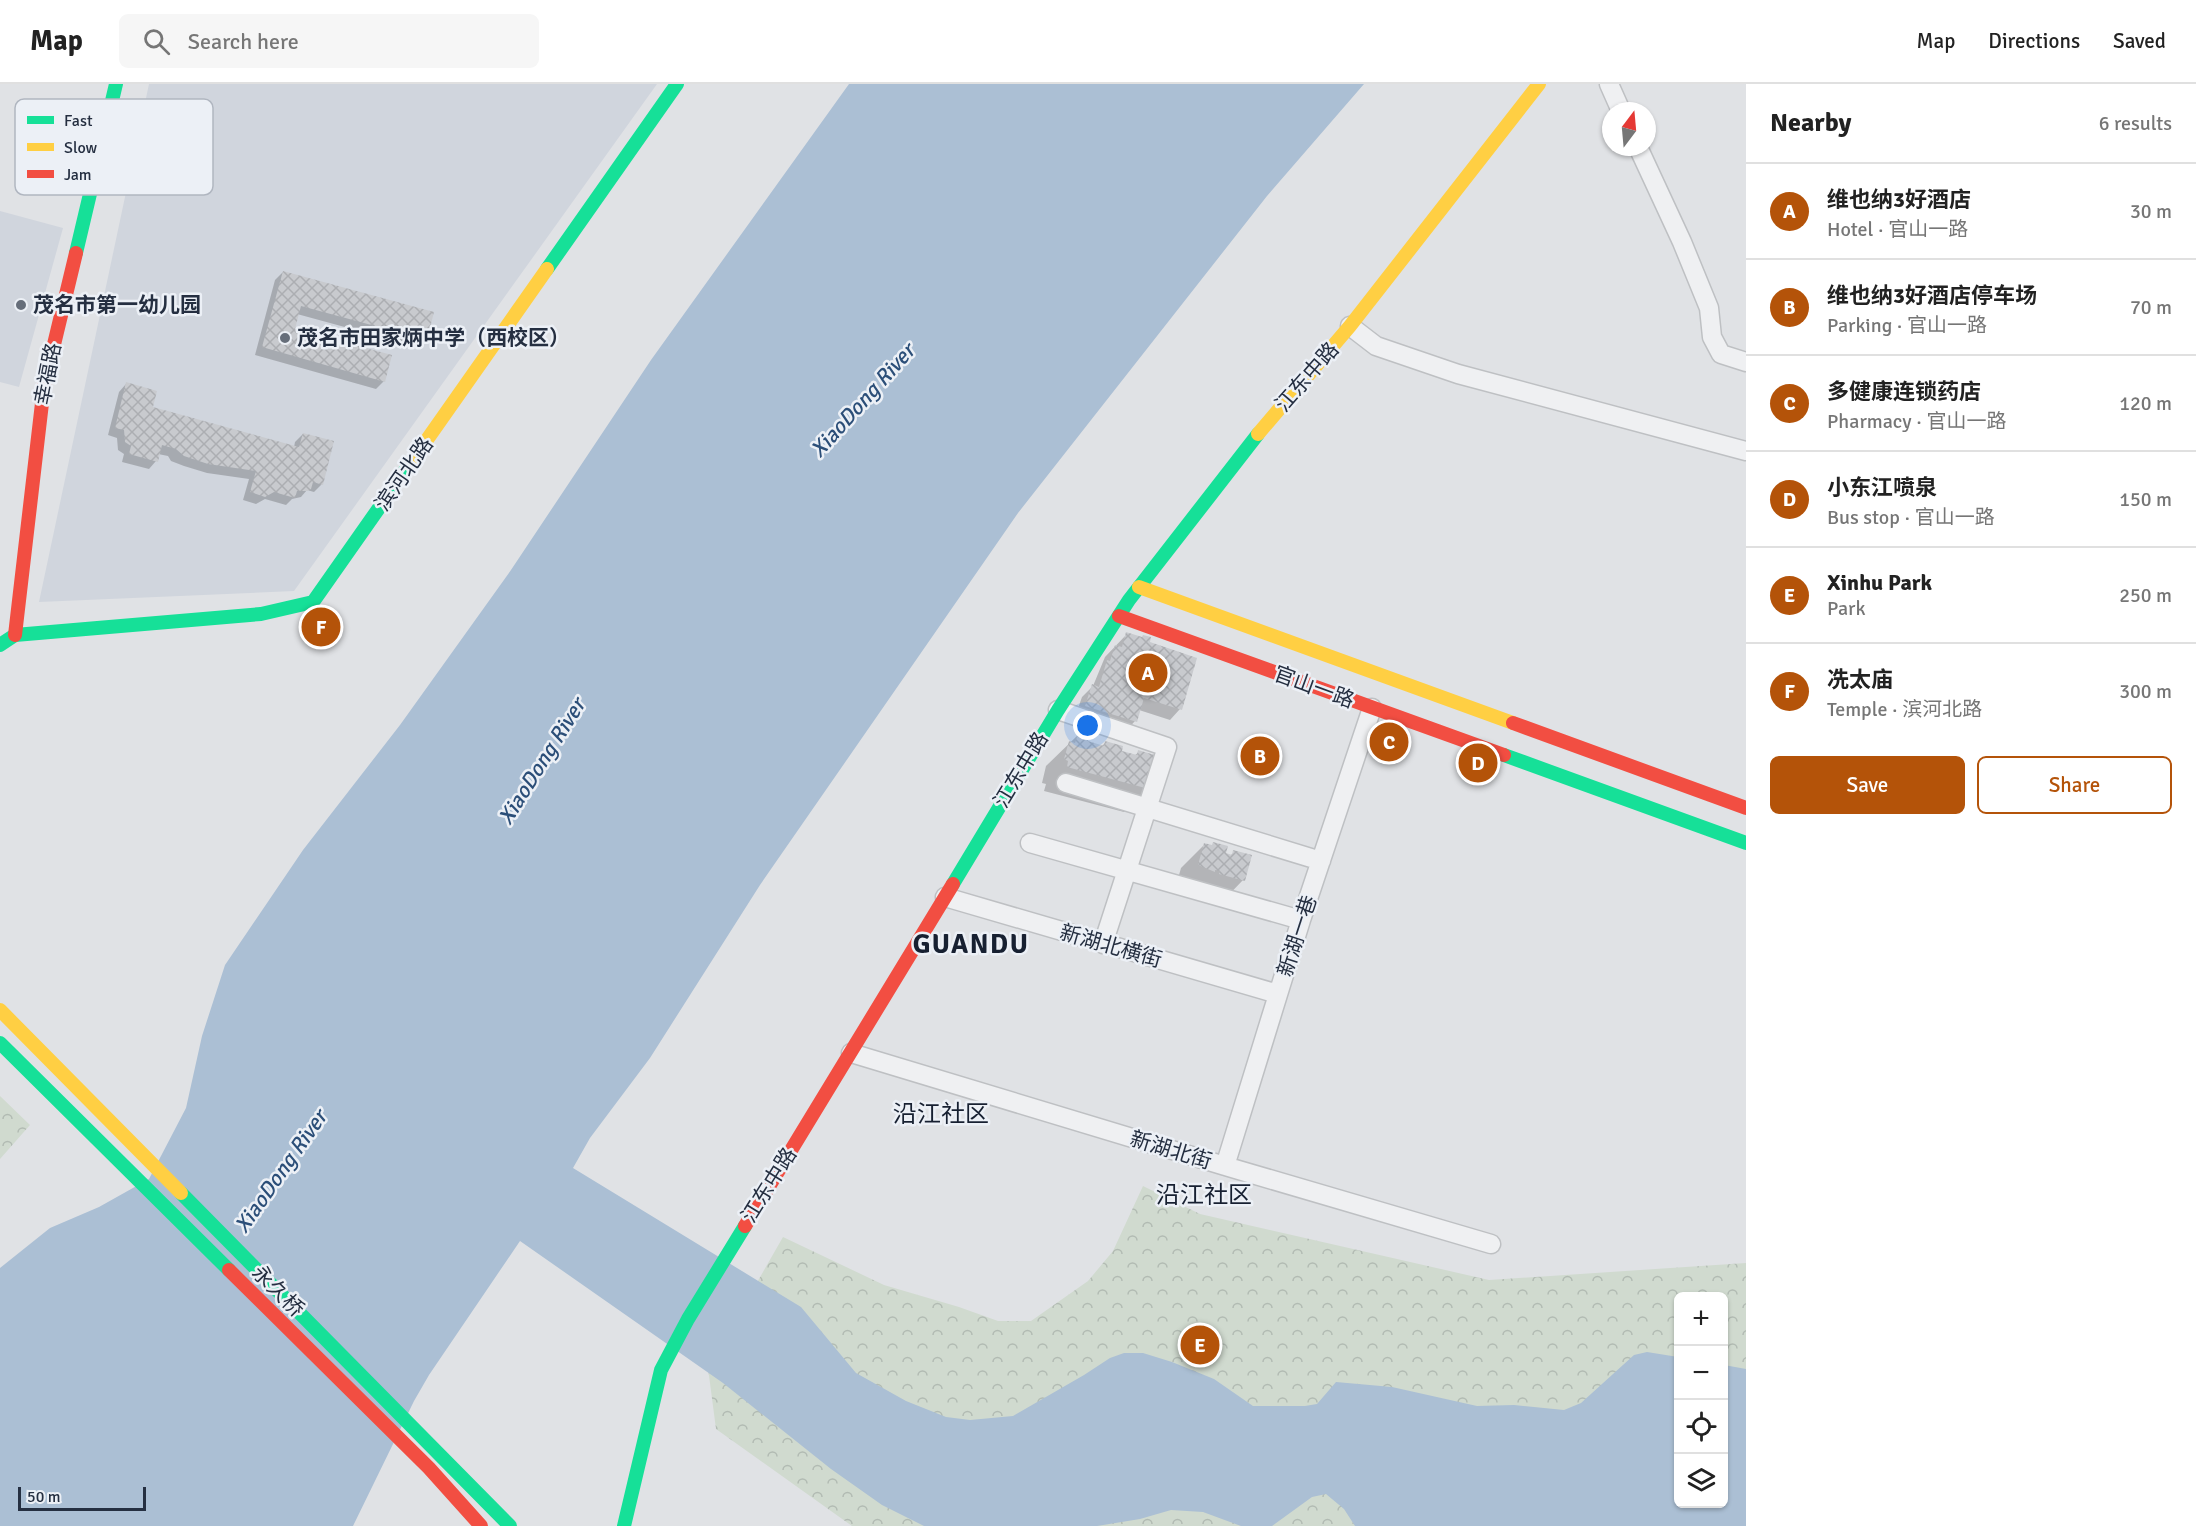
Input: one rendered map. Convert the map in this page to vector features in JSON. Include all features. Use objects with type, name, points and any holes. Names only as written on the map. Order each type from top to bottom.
[{"type":"street","name":"幸福路","points":[[112,99],[116,84]]},
{"type":"street","name":"滨河北路","points":[[0,645],[15,635],[261,614],[313,602],[677,84]]},
{"type":"street","name":"江东中路","points":[[624,1526],[661,1370],[694,1309],[1058,710],[1139,587],[1239,457],[1350,326],[1539,84]]},
{"type":"street","points":[[1609,84],[1617,102]]},
{"type":"street","points":[[1642,156],[1682,242],[1709,308],[1712,337],[1721,354],[1746,362]]},
{"type":"street","name":"幸福路","points":[[15,635],[44,386],[90,195]]},
{"type":"street","points":[[1350,326],[1376,346],[1458,374],[1746,451]]},
{"type":"street","name":"官山一路","points":[[1139,587],[1241,642],[1372,708],[1746,843]]},
{"type":"street","name":"官山一路","points":[[1119,616],[1241,642],[1746,808]]},
{"type":"street","name":"新湖一巷","points":[[1225,1167],[1301,920],[1372,708]]},
{"type":"street","points":[[1058,710],[1167,747],[1129,871],[1103,944]]},
{"type":"street","points":[[1066,783],[1322,861]]},
{"type":"street","points":[[1030,843],[1301,920]]},
{"type":"street","name":"新湖北横街","points":[[945,897],[1278,994]]},
{"type":"street","name":"永久桥","points":[[0,1010],[510,1526]]},
{"type":"street","name":"永久桥","points":[[0,1043],[429,1468],[481,1526]]},
{"type":"street","name":"新湖北街","points":[[851,1053],[1225,1167],[1491,1244]]},
{"type":"shaded area","name":"茂名市田家炳中学（西校区）","points":[[149,84],[657,84],[294,591],[39,602],[125,195],[213,195],[213,99],[146,99]]},
{"type":"shaded area","name":"茂名市第一幼儿园","points":[[0,211],[63,228],[19,387],[0,382]]},
{"type":"green space","points":[[0,1096],[30,1125],[0,1159]]},
{"type":"green space","points":[[1143,1186],[1200,1214],[1489,1280],[1746,1263],[1746,1526],[852,1526],[716,1429],[708,1368],[783,1237],[884,1285],[998,1321],[1031,1321],[1088,1281],[1113,1251]]},
{"type":"water","name":"XiaoDong River","points":[[849,84],[1364,84],[1267,196],[1018,513],[760,885],[650,1058],[590,1138],[573,1168],[801,1307],[856,1373],[906,1401],[946,1417],[970,1420],[1013,1416],[1110,1358],[1124,1353],[1143,1353],[1214,1379],[1253,1406],[1317,1404],[1336,1382],[1392,1387],[1477,1406],[1514,1405],[1564,1410],[1581,1403],[1634,1355],[1647,1352],[1674,1356],[1674,1508],[1728,1508],[1728,1366],[1746,1369],[1746,1526],[1355,1526],[1344,1509],[1326,1494],[1312,1497],[1272,1526],[1241,1526],[1203,1512],[1171,1510],[1140,1519],[1097,1526],[924,1526],[882,1505],[831,1469],[723,1383],[520,1241],[429,1375],[353,1526],[0,1526],[0,1268],[50,1228],[99,1207],[149,1179],[186,1108],[202,1036],[225,965],[303,850],[400,725],[511,570],[651,360]]},
{"type":"building","points":[[283,271],[434,312],[427,340],[301,306],[295,329],[392,355],[385,382],[262,347]]},
{"type":"building","points":[[126,382],[157,391],[153,407],[299,447],[303,433],[334,441],[323,485],[313,482],[308,491],[297,491],[295,498],[274,492],[265,497],[250,492],[256,471],[208,464],[162,445],[158,462],[129,454],[131,446],[125,442],[124,430],[115,428]]},
{"type":"building","points":[[1126,632],[1151,637],[1150,642],[1197,658],[1182,710],[1144,698],[1137,722],[1085,706],[1092,684],[1099,687],[1107,660],[1110,661],[1115,645],[1122,647]]},
{"type":"building","points":[[1078,734],[1089,737],[1088,741],[1104,746],[1105,741],[1123,746],[1122,751],[1137,755],[1138,750],[1158,756],[1149,789],[1067,767],[1068,761],[1064,759],[1069,741],[1075,743]]},
{"type":"building","points":[[1213,842],[1228,846],[1226,853],[1232,855],[1233,850],[1252,855],[1245,881],[1198,865],[1204,843],[1212,845]]},
{"type":"traffic: fast","points":[[112,99],[116,84]]},
{"type":"traffic: fast","points":[[547,269],[677,84]]},
{"type":"traffic: fast","points":[[76,253],[90,195]]},
{"type":"traffic: fast","points":[[953,884],[1058,710],[1129,600],[1258,434]]},
{"type":"traffic: fast","points":[[0,645],[15,635],[261,614],[313,602],[412,461]]},
{"type":"traffic: fast","points":[[1504,755],[1746,843]]},
{"type":"traffic: fast","points":[[0,1043],[229,1270]]},
{"type":"traffic: fast","points":[[181,1193],[510,1526]]},
{"type":"traffic: fast","points":[[624,1526],[661,1370],[688,1319],[745,1226]]},
{"type":"traffic: slow","points":[[1258,434],[1350,326],[1539,84]]},
{"type":"traffic: slow","points":[[412,461],[547,269]]},
{"type":"traffic: slow","points":[[1139,587],[1513,723]]},
{"type":"traffic: slow","points":[[0,1010],[181,1193]]},
{"type":"traffic: jam","points":[[15,635],[44,386],[76,253]]},
{"type":"traffic: jam","points":[[1119,616],[1504,755]]},
{"type":"traffic: jam","points":[[1513,723],[1746,808]]},
{"type":"traffic: jam","points":[[745,1226],[953,884]]},
{"type":"traffic: jam","points":[[229,1270],[429,1468],[481,1526]]},
{"type":"place","name":"茂名市第一幼儿园","points":[[21,305]]},
{"type":"place","name":"茂名市田家炳中学（西校区）","points":[[285,338]]},
{"type":"place","name":"冼太庙","points":[[321,627]]},
{"type":"place","name":"维也纳3好酒店","points":[[1148,673]]},
{"type":"place","name":"多健康连锁药店","points":[[1389,742]]},
{"type":"place","name":"维也纳3好酒店停车场","points":[[1260,756]]},
{"type":"place","name":"小东江喷泉","points":[[1478,763]]},
{"type":"place","name":"Xinhu Park","points":[[1200,1345]]},
{"type":"district","name":"GUANDU","points":[[971,944]]},
{"type":"district","name":"沿江社区","points":[[941,1114]]},
{"type":"district","name":"沿江社区","points":[[1204,1195]]}]
